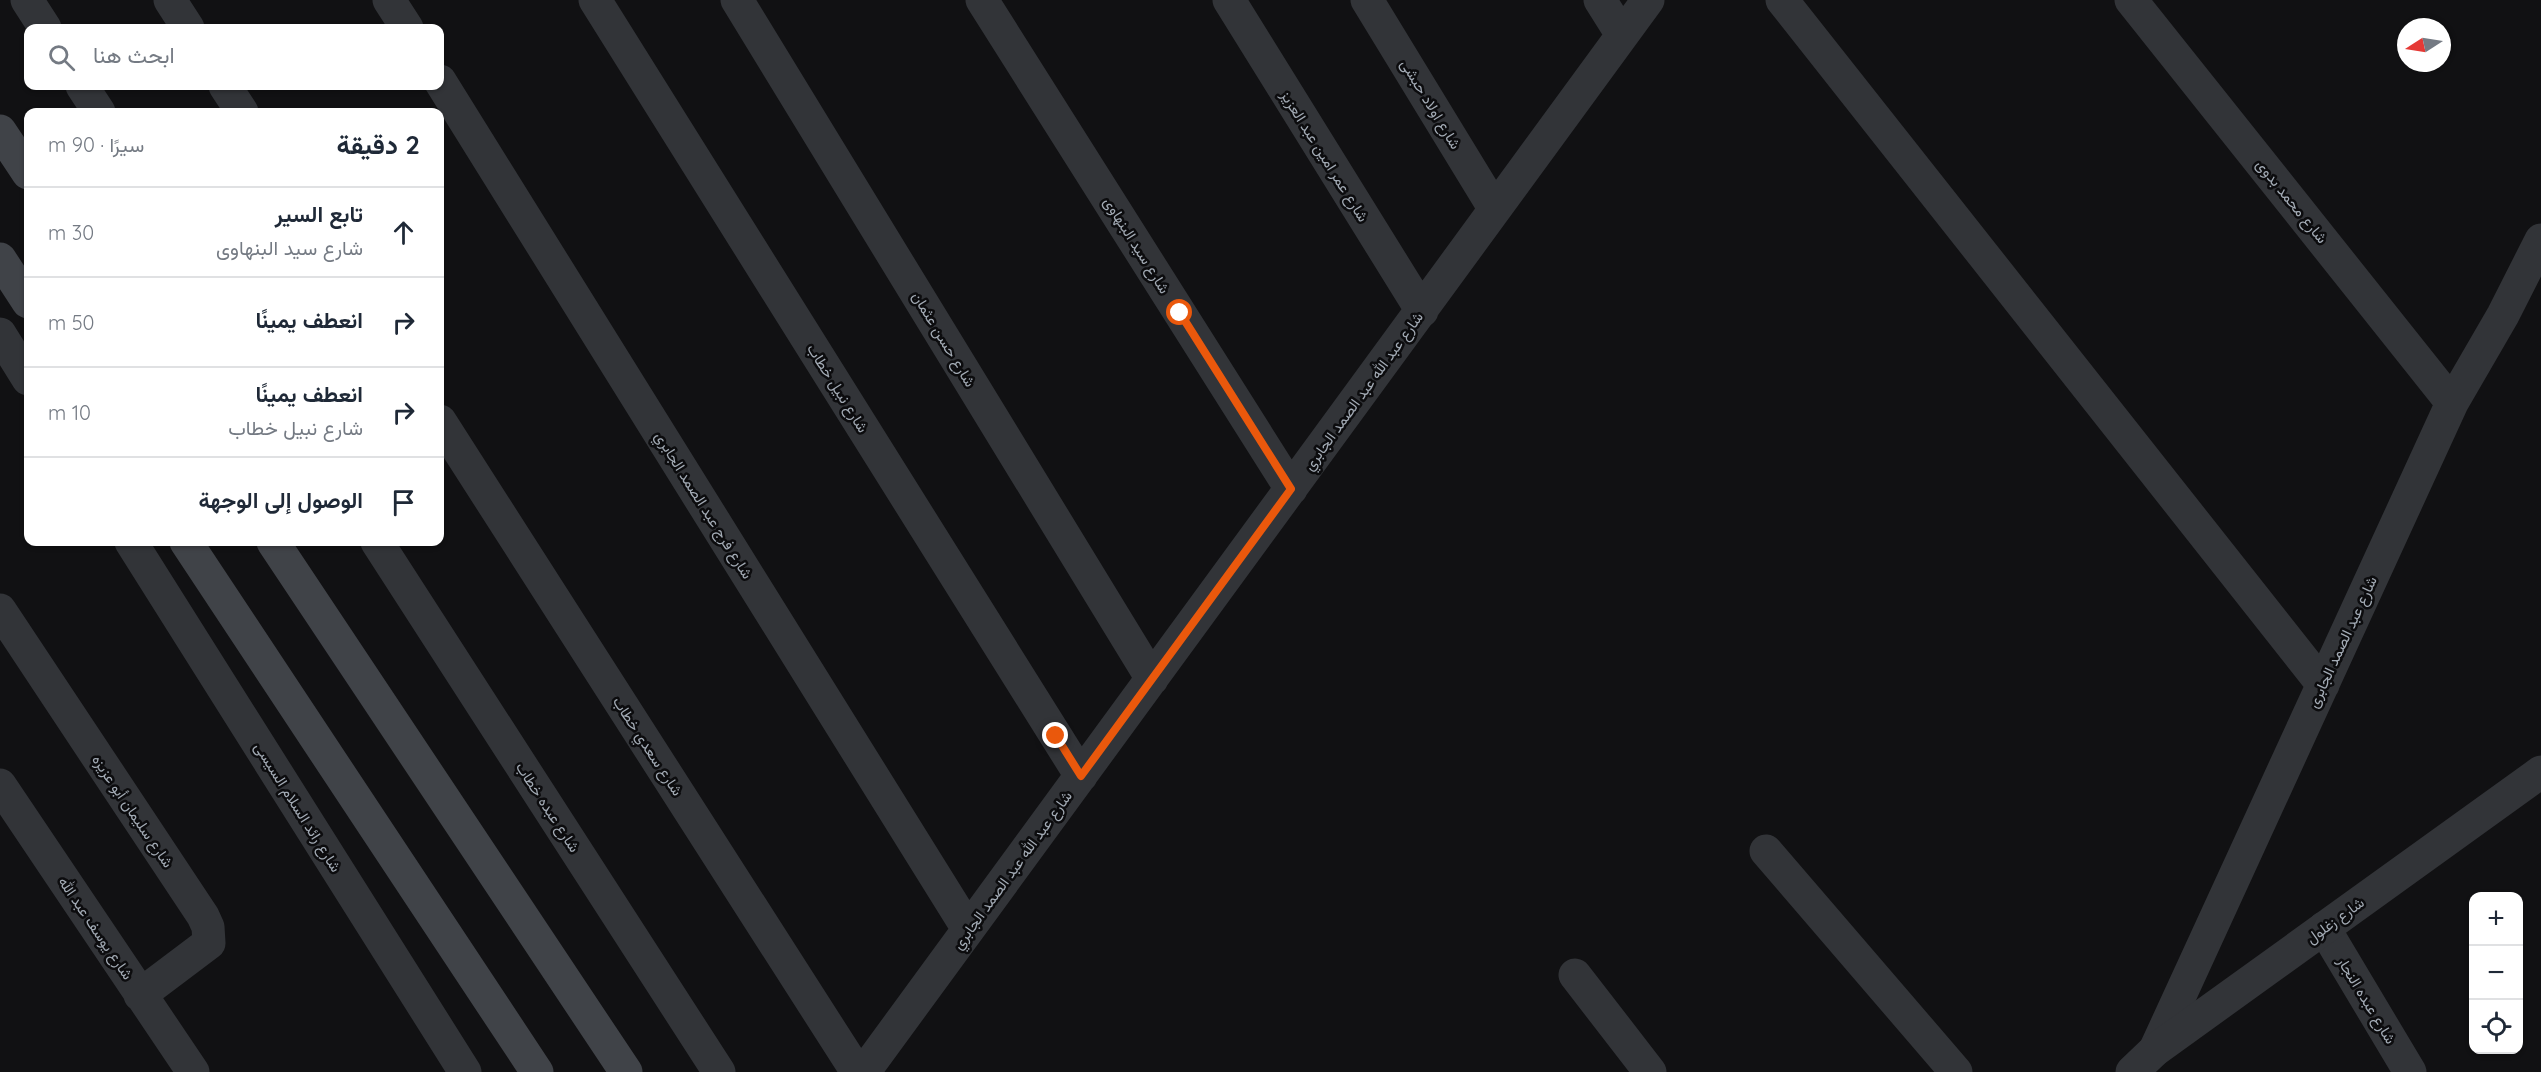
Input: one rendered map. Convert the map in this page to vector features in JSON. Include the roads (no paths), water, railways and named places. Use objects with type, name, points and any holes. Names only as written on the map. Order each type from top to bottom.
[{"type":"main road","points":[[0,130],[24,167]]},
{"type":"main road","points":[[0,259],[24,297]]},
{"type":"main road","points":[[189,546],[537,1072]]},
{"type":"main road","points":[[276,546],[626,1072]]},
{"type":"street","points":[[27,0],[42,24]]},
{"type":"street","points":[[170,0],[185,24]]},
{"type":"street","points":[[389,0],[404,24]]},
{"type":"street","name":"شارع نبيل خطاب","points":[[595,0],[1081,776]]},
{"type":"street","name":"شارع حسن عثمان","points":[[737,0],[1152,679]]},
{"type":"street","name":"شارع سيد البنهاوى","points":[[982,0],[1291,489]]},
{"type":"street","name":"شارع عمر امين عبد العزيز","points":[[1229,0],[1422,311]]},
{"type":"street","name":"شارع اولاد حبشى","points":[[1367,0],[1494,208]]},
{"type":"street","points":[[1600,0],[1622,35]]},
{"type":"street","name":"شارع عبد الله عبد الصمد الجابري","points":[[864,1072],[1648,0]]},
{"type":"street","points":[[1782,0],[2323,685]]},
{"type":"street","name":"شارع محمد بدوى","points":[[2131,0],[2452,403]]},
{"type":"street","name":"شارع فرج عبد الصمد الجابري","points":[[444,87],[968,930]]},
{"type":"street","points":[[85,90],[96,108]]},
{"type":"street","points":[[228,90],[239,108]]},
{"type":"street","name":"شارع عبد الصمد الجابرى","points":[[2156,1050],[2452,403],[2503,315],[2541,240]]},
{"type":"street","points":[[0,334],[24,373]]},
{"type":"street","name":"شارع سعدي خطاب","points":[[444,427],[857,1072]]},
{"type":"street","name":"شارع رائد السلام السيسى","points":[[134,546],[465,1072]]},
{"type":"street","name":"شارع عبده خطاب","points":[[379,546],[719,1072]]},
{"type":"street","name":"شارع سليمان أبو عزيزه","points":[[0,610],[203,916],[208,927],[209,943],[140,995]]},
{"type":"street","name":"شارع زغلول","points":[[2132,1072],[2156,1050],[2541,772]]},
{"type":"street","name":"شارع يوسف عبد الله","points":[[0,785],[193,1072]]},
{"type":"street","points":[[1767,851],[1956,1072]]},
{"type":"street","name":"شارع عبده النجار","points":[[2324,928],[2410,1072]]},
{"type":"street","points":[[1575,975],[1650,1072]]}]
